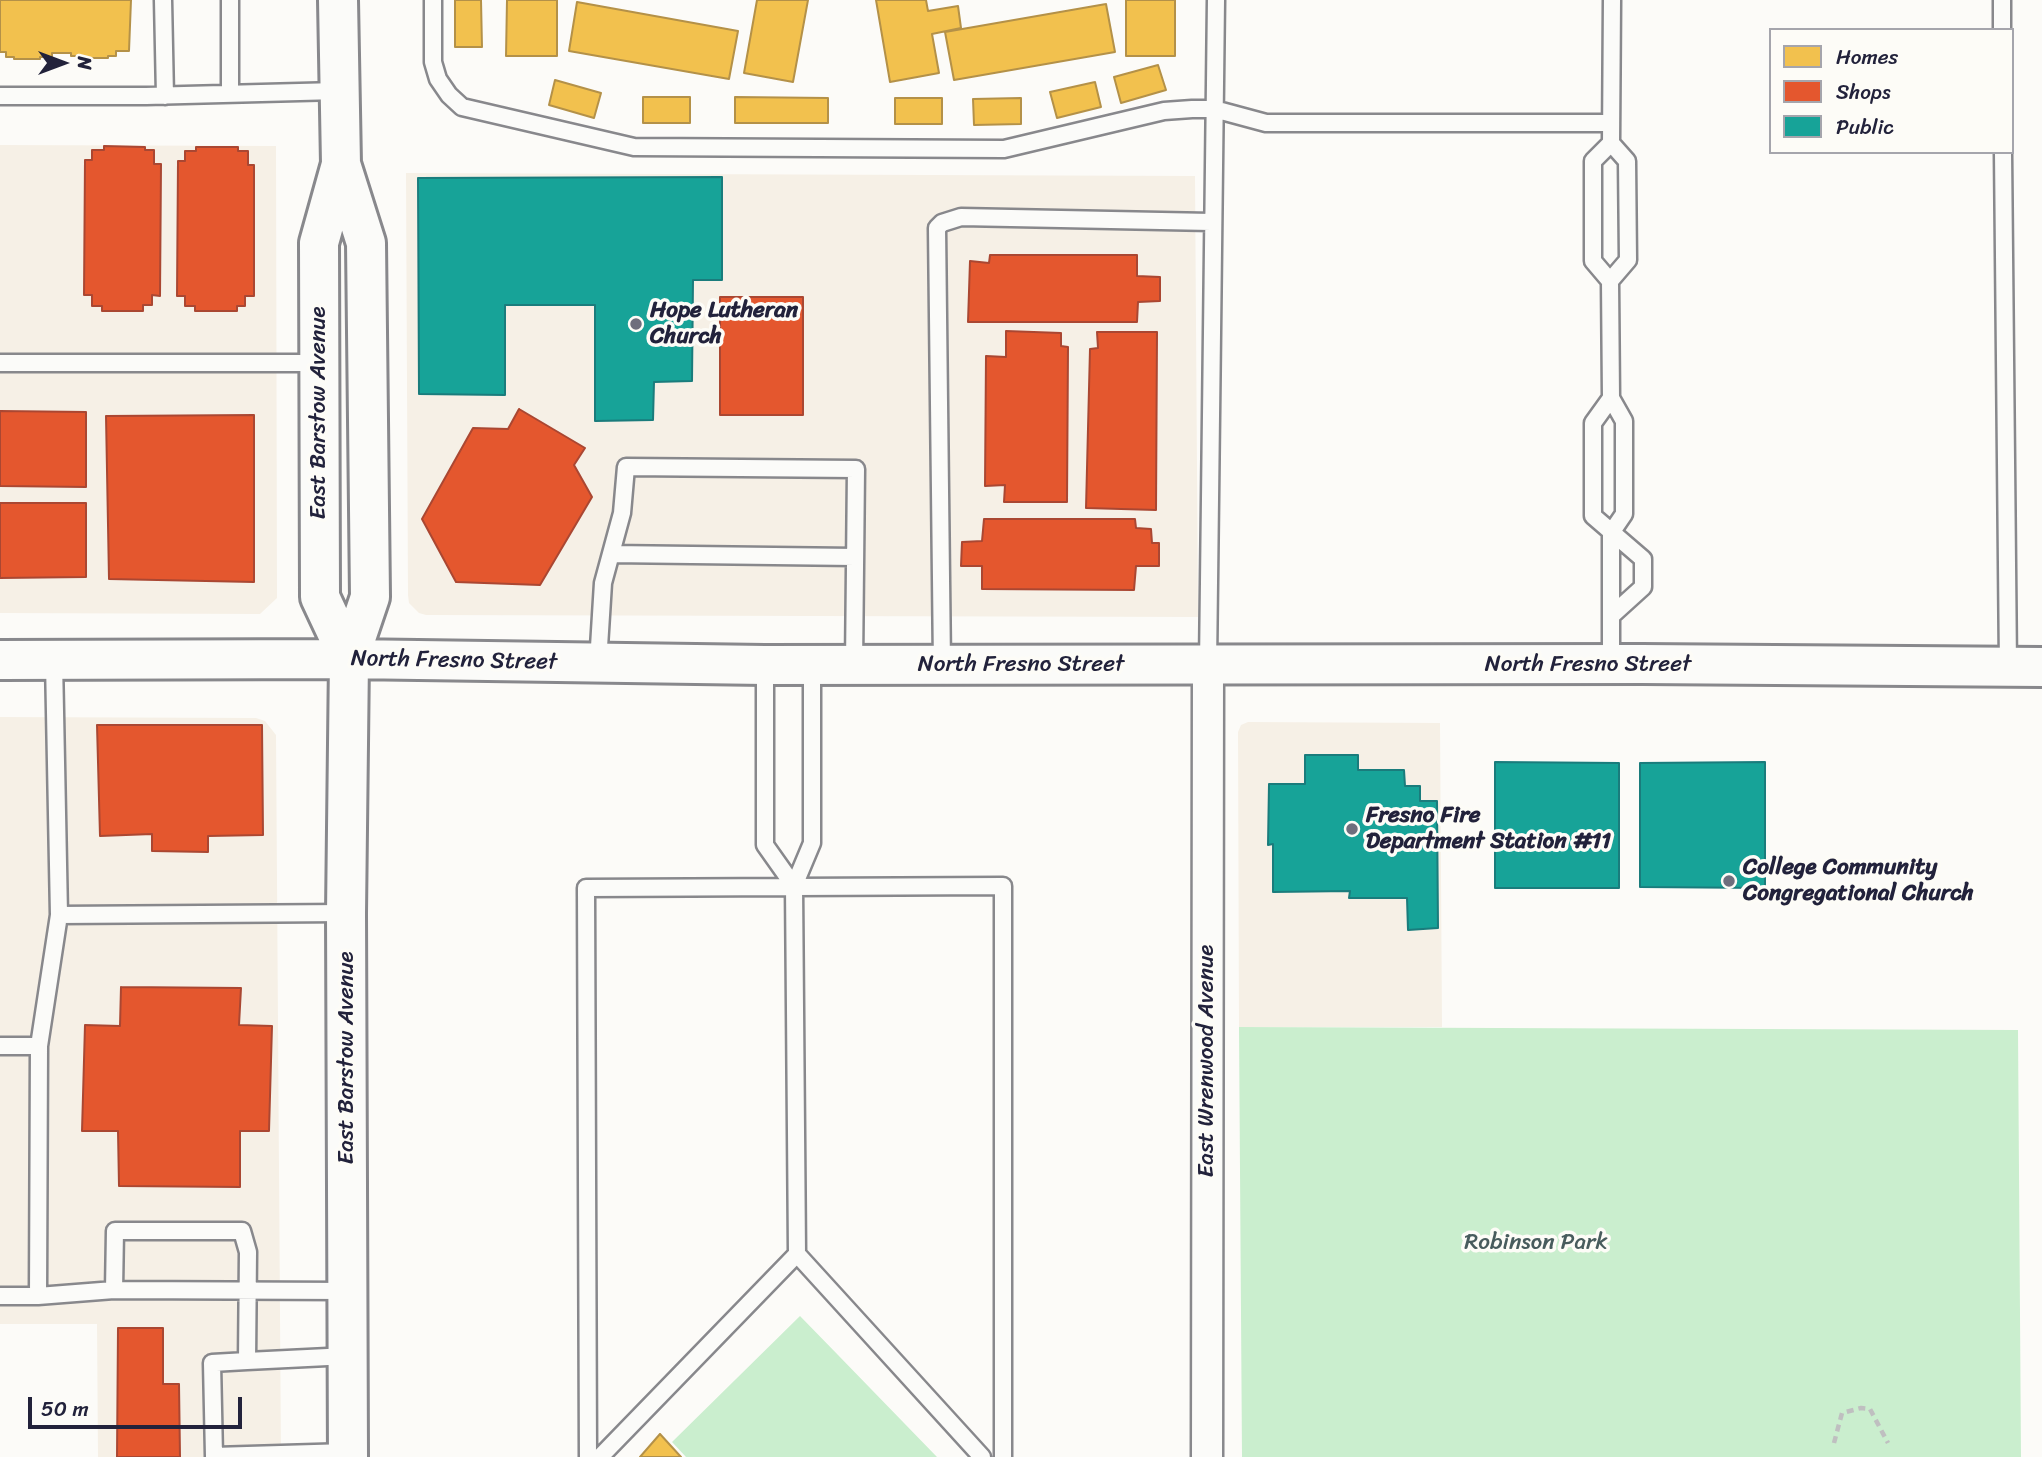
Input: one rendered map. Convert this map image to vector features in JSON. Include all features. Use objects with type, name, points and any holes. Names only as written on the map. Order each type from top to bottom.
[{"type":"main road","name":"East Barstow Avenue","points":[[338,0],[341,164],[366,243],[370,597],[349,659],[346,913],[348,1454]]},
{"type":"main road","name":"East Barstow Avenue","points":[[341,164],[319,243],[320,597],[349,659]]},
{"type":"main road","name":"North Fresno Street","points":[[0,660],[349,659],[765,665],[2025,667]]},
{"type":"street","name":"East Wrenwood Avenue","points":[[1207,1457],[1208,665]]},
{"type":"lane","points":[[163,0],[165,96]]},
{"type":"lane","points":[[230,0],[230,94]]},
{"type":"lane","points":[[433,0],[433,62],[438,79],[461,107],[634,147],[1004,149],[1164,111],[1214,109],[1266,123],[1611,123]]},
{"type":"lane","points":[[1208,665],[1216,0]]},
{"type":"lane","points":[[1610,281],[1628,260],[1627,162],[1611,143],[1612,0]]},
{"type":"lane","points":[[2002,0],[2002,28]]},
{"type":"lane","points":[[0,96],[165,96],[338,91]]},
{"type":"lane","points":[[1611,143],[1593,161],[1593,261],[1610,281],[1611,398],[1624,421],[1624,514],[1611,533],[1612,665]]},
{"type":"lane","points":[[2003,154],[2025,667]]},
{"type":"lane","points":[[942,665],[937,228],[942,223],[961,217],[1212,222]]},
{"type":"lane","points":[[0,363],[318,363]]},
{"type":"lane","points":[[1611,398],[1592,423],[1593,516],[1643,559],[1643,587],[1611,616]]},
{"type":"lane","points":[[598,663],[603,583],[622,513],[626,467],[856,469],[855,665]]},
{"type":"lane","points":[[611,554],[855,557]]},
{"type":"lane","points":[[38,1296],[39,1046],[59,915],[54,661]]},
{"type":"lane","points":[[765,665],[765,845],[794,886]]},
{"type":"lane","points":[[812,665],[812,843],[794,886],[797,1254],[982,1457]]},
{"type":"lane","points":[[588,1457],[586,888],[794,886],[1003,886],[1003,1457]]},
{"type":"lane","points":[[59,915],[346,913]]},
{"type":"lane","points":[[0,1046],[39,1046]]},
{"type":"lane","points":[[114,1290],[115,1231],[242,1231],[247,1252],[247,1361]]},
{"type":"lane","points":[[600,1457],[797,1254]]},
{"type":"lane","points":[[0,1296],[114,1290],[347,1291]]},
{"type":"lane","points":[[348,1356],[212,1363],[214,1456],[348,1454]]},
{"type":"path","points":[[1833,1443],[1842,1413],[1861,1408],[1870,1409],[1888,1443]]},
{"type":"shaded area","points":[[0,145],[276,146],[277,598],[260,614],[0,613]]},
{"type":"shaded area","points":[[406,173],[1195,176],[1198,617],[419,613],[409,603],[408,595]]},
{"type":"shaded area","points":[[0,717],[256,718],[265,721],[276,735],[281,1457],[98,1457],[97,1324],[0,1324]]},
{"type":"shaded area","points":[[1248,722],[1440,723],[1442,1027],[1239,1027],[1238,732],[1241,725]]},
{"type":"green space","name":"Robinson Park","points":[[1239,1027],[2018,1030],[2021,1457],[1242,1457]]},
{"type":"green space","points":[[800,1316],[937,1457],[686,1457],[672,1442]]},
{"type":"building: Homes","points":[[0,0],[131,0],[129,51],[116,51],[116,56],[108,58],[83,58],[71,56],[71,53],[52,53],[52,57],[40,59],[6,57],[6,52],[0,52]]},
{"type":"building: Homes","points":[[455,0],[481,0],[482,47],[455,47]]},
{"type":"building: Homes","points":[[507,0],[557,0],[557,56],[506,56]]},
{"type":"building: Homes","points":[[757,0],[808,0],[793,82],[744,73]]},
{"type":"building: Homes","points":[[876,0],[926,0],[928,11],[958,6],[961,28],[932,34],[939,73],[890,82]]},
{"type":"building: Homes","points":[[1126,0],[1175,0],[1175,56],[1126,56]]},
{"type":"building: Homes","points":[[577,2],[738,31],[729,79],[569,51]]},
{"type":"building: Homes","points":[[1106,4],[1115,52],[954,80],[945,32]]},
{"type":"building: Homes","points":[[1158,65],[1166,90],[1121,103],[1114,77]]},
{"type":"building: Homes","points":[[555,80],[601,93],[594,118],[549,105]]},
{"type":"building: Homes","points":[[1095,82],[1101,107],[1057,118],[1050,92]]},
{"type":"building: Homes","points":[[643,97],[690,97],[690,123],[643,123]]},
{"type":"building: Homes","points":[[735,97],[828,98],[828,123],[735,123]]},
{"type":"building: Homes","points":[[895,98],[942,98],[942,124],[895,124]]},
{"type":"building: Homes","points":[[1021,98],[1021,124],[974,125],[973,99]]},
{"type":"building: Homes","points":[[660,1434],[681,1457],[640,1457]]},
{"type":"building: Shops","points":[[104,146],[145,147],[145,150],[154,150],[154,164],[161,164],[160,296],[152,295],[152,305],[143,305],[143,311],[102,311],[102,306],[92,306],[92,295],[84,295],[85,160],[92,160],[92,150],[104,150]]},
{"type":"building: Shops","points":[[196,147],[238,147],[238,151],[248,151],[248,165],[254,165],[254,296],[245,296],[245,306],[237,306],[237,311],[195,311],[195,306],[185,306],[185,296],[177,296],[178,161],[185,161],[185,151],[196,151]]},
{"type":"building: Shops","points":[[990,255],[1137,255],[1137,276],[1160,277],[1160,301],[1138,302],[1137,322],[968,322],[970,261],[989,263]]},
{"type":"building: Shops","points":[[720,297],[803,297],[803,415],[720,415]]},
{"type":"building: Shops","points":[[1006,331],[1061,333],[1061,346],[1068,347],[1067,502],[1004,502],[1005,485],[985,486],[986,356],[1006,357]]},
{"type":"building: Shops","points":[[1097,332],[1157,332],[1156,510],[1086,508],[1090,349],[1098,348]]},
{"type":"building: Shops","points":[[519,409],[585,448],[574,465],[592,497],[540,585],[456,582],[422,519],[473,428],[508,429]]},
{"type":"building: Shops","points":[[0,411],[86,412],[86,487],[0,486]]},
{"type":"building: Shops","points":[[254,415],[254,582],[109,579],[106,416]]},
{"type":"building: Shops","points":[[0,503],[86,503],[86,577],[0,578]]},
{"type":"building: Shops","points":[[984,519],[1135,519],[1136,528],[1151,529],[1152,543],[1159,543],[1159,566],[1136,566],[1134,590],[982,589],[982,566],[961,566],[962,542],[982,541]]},
{"type":"building: Shops","points":[[97,725],[262,725],[263,835],[208,836],[208,852],[152,851],[152,834],[100,836]]},
{"type":"building: Shops","points":[[121,987],[241,988],[239,1025],[272,1026],[269,1131],[240,1131],[240,1187],[119,1186],[118,1131],[82,1131],[85,1025],[120,1026]]},
{"type":"building: Shops","points":[[118,1328],[163,1328],[163,1384],[179,1384],[180,1457],[117,1457]]},
{"type":"building: Public","points":[[722,177],[722,280],[693,280],[692,381],[654,382],[653,420],[595,421],[595,305],[505,305],[505,395],[419,394],[418,178]]},
{"type":"building: Public","points":[[1305,755],[1358,755],[1358,770],[1404,770],[1405,786],[1420,786],[1420,801],[1437,801],[1438,928],[1408,930],[1407,898],[1349,898],[1350,891],[1273,892],[1273,844],[1268,845],[1269,784],[1305,784]]},
{"type":"building: Public","points":[[1495,762],[1619,763],[1619,888],[1495,888]]},
{"type":"building: Public","points":[[1765,762],[1765,888],[1640,887],[1640,763]]},
{"type":"place","name":"Hope Lutheran Church","points":[[636,324]]},
{"type":"place","name":"Fresno Fire Department Station #11","points":[[1352,829]]},
{"type":"place","name":"College Community Congregational Church","points":[[1729,881]]}]
